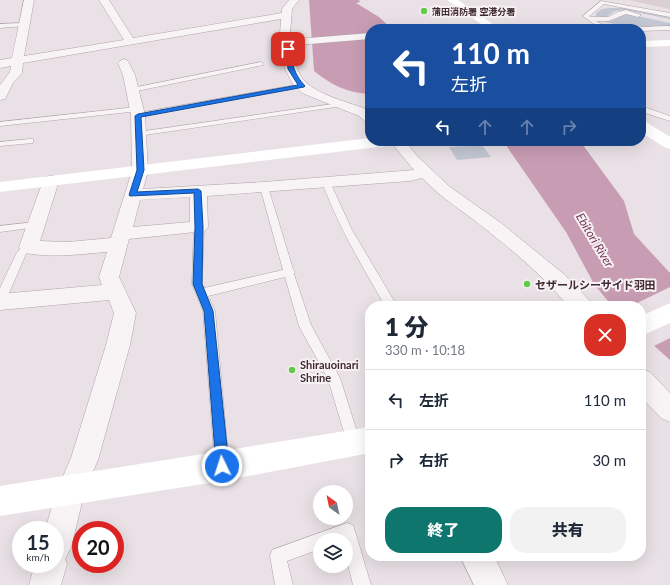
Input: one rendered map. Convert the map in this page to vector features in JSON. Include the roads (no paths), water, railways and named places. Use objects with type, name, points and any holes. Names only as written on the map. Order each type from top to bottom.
[{"type":"street","points":[[0,96],[4,82],[16,73],[29,0]]},
{"type":"street","points":[[104,0],[130,41]]},
{"type":"street","points":[[294,0],[287,9],[285,34],[291,69],[297,81],[302,86],[324,98],[365,115]]},
{"type":"street","points":[[449,4],[462,6],[488,24]]},
{"type":"street","points":[[0,64],[286,15]]},
{"type":"street","points":[[297,42],[365,36]]},
{"type":"street","points":[[646,44],[670,43]]},
{"type":"street","points":[[62,521],[71,490],[84,460],[118,345],[125,313],[109,277],[140,170],[137,112],[124,63]]},
{"type":"street","points":[[646,129],[670,144]]},
{"type":"street","points":[[0,187],[365,144]]},
{"type":"street","points":[[401,146],[424,173],[444,191],[495,227],[559,281],[577,301]]},
{"type":"street","points":[[132,195],[264,187],[410,176],[424,173]]},
{"type":"street","points":[[51,181],[35,225],[29,247],[68,249],[120,239],[199,227],[198,191]]},
{"type":"street","points":[[0,300],[115,292]]},
{"type":"street","points":[[646,324],[670,312]]},
{"type":"street","points":[[646,385],[670,410]]},
{"type":"street","points":[[0,502],[362,442]]},
{"type":"street","points":[[479,561],[492,585]]},
{"type":"street","points":[[45,585],[48,573]]},
{"type":"lane","points":[[597,24],[586,16],[600,2],[606,1],[670,15]]},
{"type":"lane","points":[[591,20],[609,19],[620,13],[626,12],[662,20]]},
{"type":"lane","points":[[0,26],[24,24]]},
{"type":"lane","points":[[646,29],[670,28]]},
{"type":"lane","points":[[132,90],[261,64]]},
{"type":"lane","points":[[0,124],[137,112],[302,86]]},
{"type":"lane","points":[[138,134],[340,105]]},
{"type":"lane","points":[[646,112],[670,119]]},
{"type":"lane","points":[[0,144],[30,141]]},
{"type":"lane","points":[[326,182],[332,198],[359,251],[388,301]]},
{"type":"lane","points":[[264,187],[268,205],[290,272],[305,326],[334,378],[362,442]]},
{"type":"lane","points":[[0,229],[35,225]]},
{"type":"lane","points":[[199,227],[197,284],[209,311],[222,466]]},
{"type":"lane","points":[[0,300],[22,252],[29,247]]},
{"type":"lane","points":[[201,293],[290,272]]},
{"type":"lane","points":[[284,585],[278,556],[313,543]]},
{"type":"lane","points":[[353,553],[362,585]]},
{"type":"water","points":[[309,0],[359,0],[360,2],[356,3],[379,17],[387,24],[365,24],[365,93],[347,90],[333,84],[314,71]]},
{"type":"water","name":"Ebitori River","points":[[506,146],[584,146],[624,201],[634,234],[670,273],[670,360],[646,338],[646,301],[608,301],[594,284],[566,232]]},
{"type":"place","name":"蒲田消防署 空港分署","points":[[424,11]]},
{"type":"place","name":"セザールシーサイド羽田","points":[[527,284]]},
{"type":"place","name":"Shirauoinari Shrine","points":[[292,370]]}]
